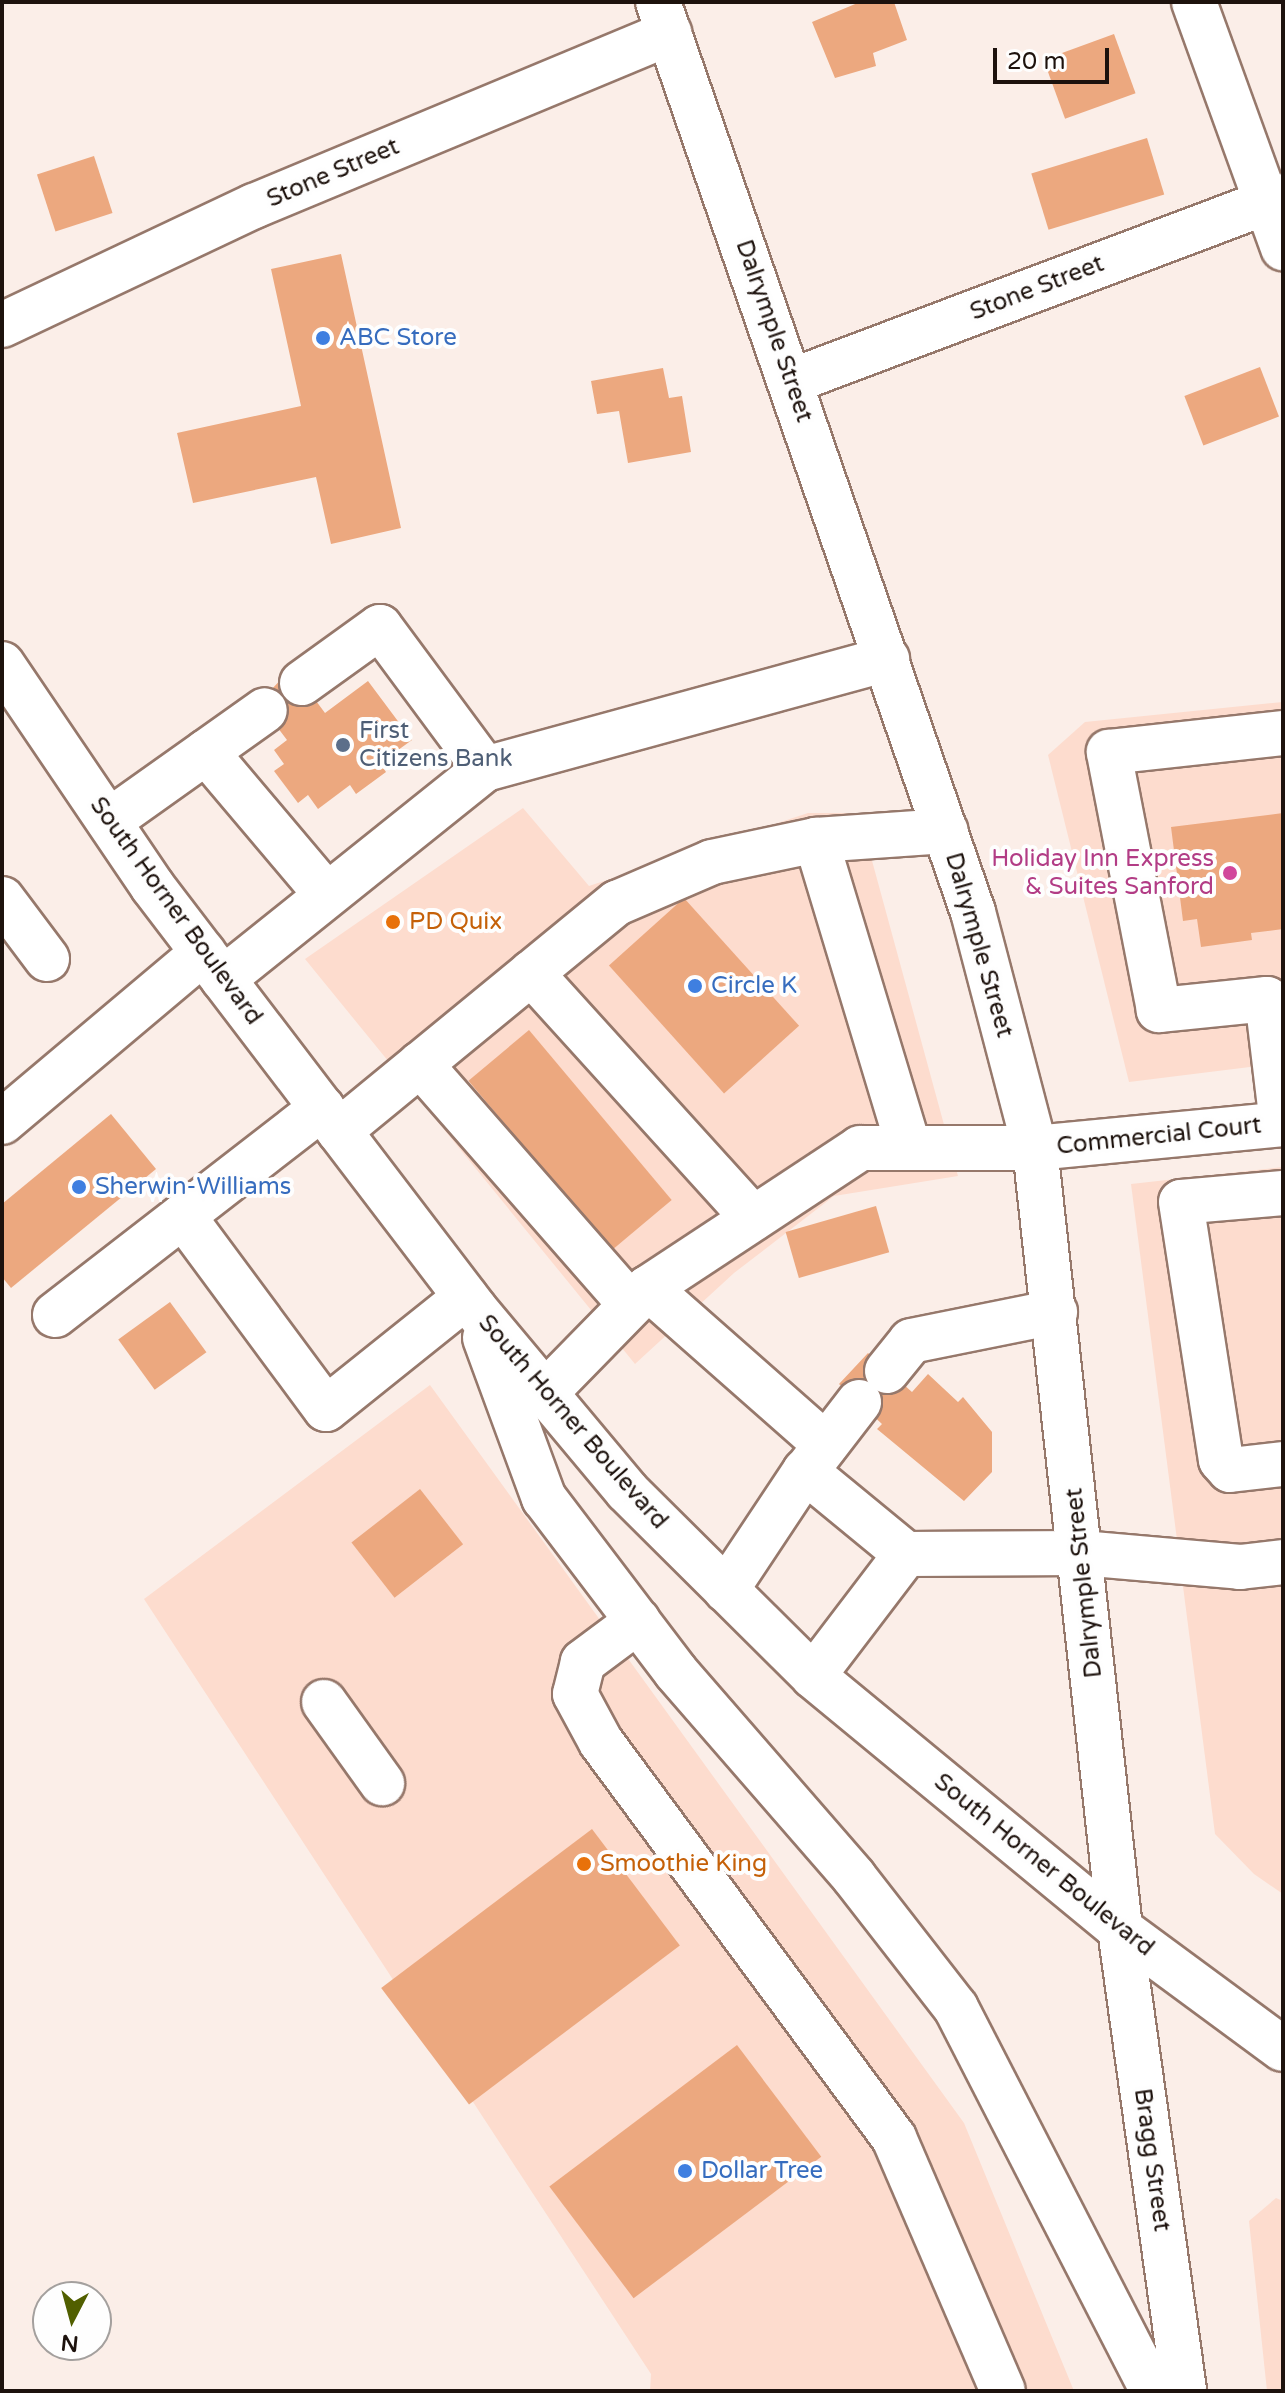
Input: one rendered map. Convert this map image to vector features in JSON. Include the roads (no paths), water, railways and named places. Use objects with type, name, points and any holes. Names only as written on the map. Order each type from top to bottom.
[{"type":"street","points":[[1194,2],[1275,198],[1283,248]]},
{"type":"street","name":"Stone Street","points":[[2,325],[664,18]]},
{"type":"street","name":"Dalrymple Street","points":[[664,18],[946,831],[1035,1148],[1120,1929]]},
{"type":"street","name":"Stone Street","points":[[792,381],[1275,198]]},
{"type":"street","points":[[302,683],[380,627],[485,769]]},
{"type":"street","points":[[2,1122],[213,966],[327,895],[485,769],[887,659]]},
{"type":"street","name":"South Horner Boulevard","points":[[2,664],[213,966],[470,1303],[627,1491],[813,1676],[1120,1929],[1283,2049]]},
{"type":"street","points":[[109,821],[265,710]]},
{"type":"street","points":[[1283,733],[1109,752],[1159,1010],[1267,999],[1277,1036],[1283,1124]]},
{"type":"street","points":[[206,752],[327,895]]},
{"type":"street","points":[[55,1315],[183,1216],[420,1064],[617,903],[712,862],[816,840],[946,831]]},
{"type":"street","points":[[816,840],[909,1148]]},
{"type":"street","points":[[2,899],[47,959]]},
{"type":"street","points":[[531,973],[753,1218]]},
{"type":"street","points":[[420,1064],[640,1296],[816,1458],[906,1554],[1081,1553],[1240,1567],[1283,1562]]},
{"type":"street","name":"Commercial Court","points":[[545,1393],[640,1296],[860,1148],[1035,1148],[1176,1137],[1283,1124]]},
{"type":"street","points":[[1176,1137],[1181,1202],[1221,1460],[1230,1470],[1283,1464]]},
{"type":"street","points":[[1181,1202],[1283,1193]]},
{"type":"street","points":[[183,1216],[326,1409],[470,1303],[544,1498],[638,1621],[956,2008],[1153,2391]]},
{"type":"street","points":[[726,1590],[816,1458],[911,1341],[1055,1312]]},
{"type":"street","points":[[813,1676],[906,1554]]},
{"type":"street","points":[[638,1621],[583,1662],[575,1694],[601,1742],[894,2138],[1003,2391]]},
{"type":"street","points":[[324,1702],[382,1783]]},
{"type":"street","name":"Bragg Street","points":[[1120,1929],[1184,2391]]},
{"type":"place","name":"ABC Store","points":[[323,338]]},
{"type":"place","name":"First Citizens Bank","points":[[343,745]]},
{"type":"place","name":"Holiday Inn Express & Suites Sanford","points":[[1230,873]]},
{"type":"place","name":"PD Quix","points":[[393,922]]},
{"type":"place","name":"Circle K","points":[[695,986]]},
{"type":"place","name":"Sherwin-Williams","points":[[79,1187]]},
{"type":"place","name":"Smoothie King","points":[[584,1864]]},
{"type":"place","name":"Dollar Tree","points":[[685,2171]]}]
